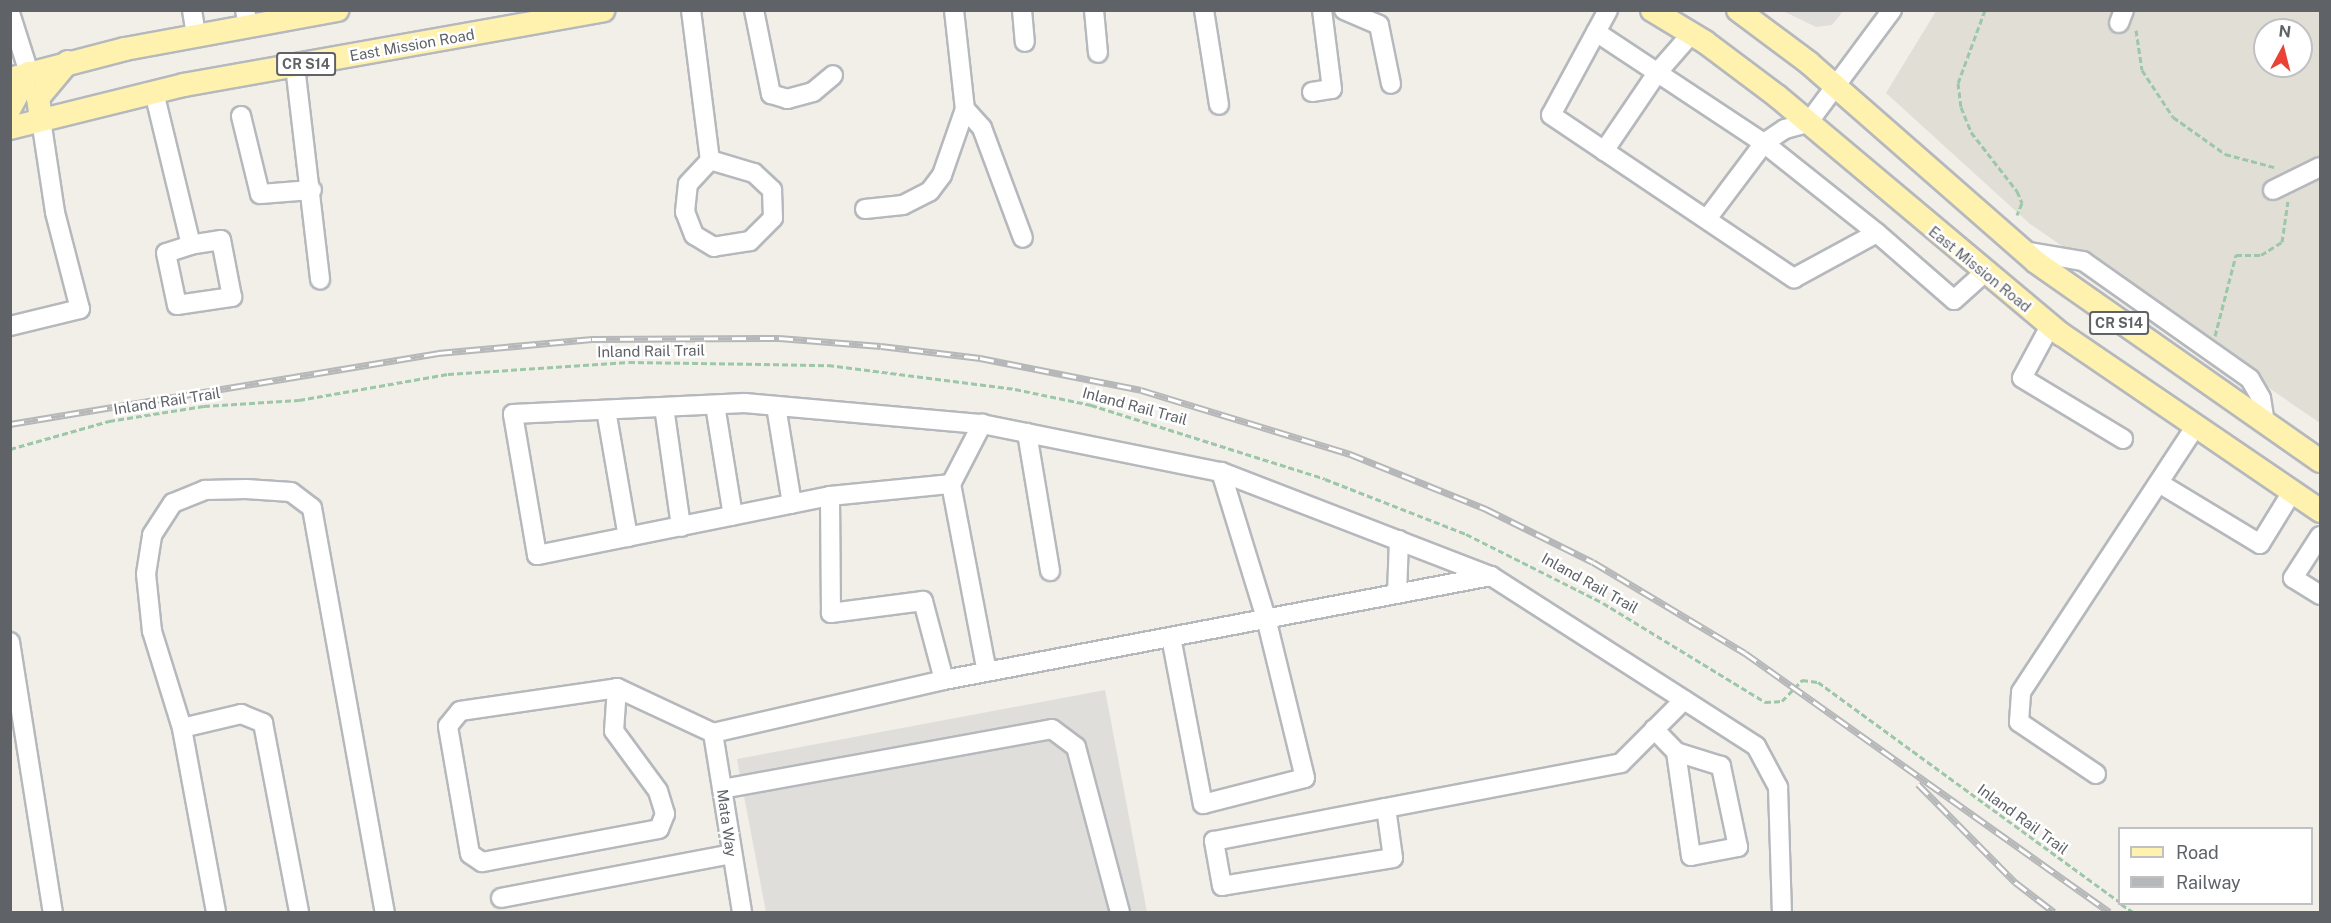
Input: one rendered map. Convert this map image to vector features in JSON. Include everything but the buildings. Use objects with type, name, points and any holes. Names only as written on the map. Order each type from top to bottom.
[{"type":"main road","points":[[10,108],[20,76],[68,62],[196,36],[247,18],[337,10]]},
{"type":"main road","name":"East Mission Road","points":[[10,129],[40,119],[154,92],[603,10]]},
{"type":"main road","name":"East Mission Road","points":[[1652,10],[1692,33],[1808,123],[1984,273],[2050,326],[2320,511]]},
{"type":"main road","name":"CR S14","points":[[1738,10],[1837,87],[2024,251],[2320,461]]},
{"type":"main road","points":[[40,119],[38,98],[68,62]]},
{"type":"street","points":[[192,10],[196,36]]},
{"type":"street","points":[[691,10],[710,160],[688,184],[685,212],[694,235],[714,247],[750,241],[773,218],[772,190],[754,173],[710,160]]},
{"type":"street","points":[[753,10],[771,94],[787,99],[813,92],[833,75]]},
{"type":"street","points":[[865,209],[903,205],[930,191],[942,174],[965,109],[954,10]]},
{"type":"street","points":[[1022,10],[1025,42]]},
{"type":"street","points":[[1094,10],[1098,53]]},
{"type":"street","points":[[1204,10],[1219,105]]},
{"type":"street","points":[[1312,92],[1332,90],[1322,10]]},
{"type":"street","points":[[1344,10],[1379,25],[1391,84]]},
{"type":"street","points":[[1608,10],[1551,115],[1794,278],[1877,233]]},
{"type":"street","points":[[1707,219],[1764,143],[1785,129],[1808,123],[1892,10]]},
{"type":"street","points":[[10,13],[20,76]]},
{"type":"street","points":[[1596,32],[1764,143],[1877,233],[1954,300],[1984,273]]},
{"type":"street","points":[[1604,151],[1657,73],[1692,33]]},
{"type":"street","points":[[295,66],[312,190],[320,280]]},
{"type":"street","points":[[154,92],[191,245]]},
{"type":"street","points":[[965,109],[982,128],[1023,238]]},
{"type":"street","points":[[241,116],[260,194],[312,190]]},
{"type":"street","points":[[10,326],[80,309],[55,212],[40,119]]},
{"type":"street","points":[[2280,192],[2320,167]]},
{"type":"street","points":[[221,240],[232,297],[178,306],[166,255],[191,245],[221,240]]},
{"type":"street","points":[[2024,251],[2083,261],[2240,372],[2261,398],[2265,423]]},
{"type":"street","points":[[2050,326],[2022,378],[2123,439]]},
{"type":"street","points":[[715,405],[733,516]]},
{"type":"street","points":[[951,484],[830,496],[537,555],[513,414],[715,405],[776,406],[982,424],[1221,472],[1491,576],[1756,746],[1778,787],[1782,912]]},
{"type":"street","points":[[776,406],[792,504]]},
{"type":"street","points":[[664,407],[681,526]]},
{"type":"street","points":[[606,410],[628,537]]},
{"type":"street","points":[[982,424],[951,484],[987,672]]},
{"type":"street","points":[[2096,774],[2019,722],[2021,692],[2196,426]]},
{"type":"street","points":[[1027,433],[1050,571]]},
{"type":"street","points":[[1171,637],[1203,804],[1305,778],[1266,618],[1221,472]]},
{"type":"street","points":[[2159,483],[2260,544],[2292,492]]},
{"type":"street","points":[[216,912],[182,728],[152,631],[146,574],[152,535],[173,503],[205,490],[291,492],[312,508],[385,912]]},
{"type":"street","points":[[830,496],[831,612],[923,601],[944,680]]},
{"type":"street","points":[[2320,536],[2294,578],[2320,595]]},
{"type":"street","points":[[1397,594],[1399,540]]},
{"type":"street","points":[[617,688],[614,731],[658,791],[665,814],[659,829],[482,862],[470,854],[448,726],[460,711],[617,688],[713,733],[944,680],[1491,576]]},
{"type":"street","points":[[10,642],[48,912]]},
{"type":"street","points":[[1386,808],[1393,858],[1221,886],[1214,841],[1386,808],[1621,763],[1684,700]]},
{"type":"street","points":[[182,728],[241,714],[263,723],[299,912]]},
{"type":"street","points":[[722,789],[1052,729],[1076,747],[1120,912]]},
{"type":"street","points":[[1654,729],[1676,752],[1721,766],[1738,847],[1691,856],[1676,752]]},
{"type":"street","name":"Mata Way","points":[[713,733],[742,912]]},
{"type":"street","points":[[501,898],[731,854]]},
{"type":"path","points":[[1985,10],[1958,82],[1961,107],[1971,132],[2018,191],[2022,203],[2017,214]]},
{"type":"path","points":[[2126,20],[2142,70],[2173,117],[2225,154],[2274,167]]},
{"type":"path","points":[[2214,340],[2236,255],[2261,255],[2282,242],[2280,192]]},
{"type":"path","name":"Inland Rail Trail","points":[[10,449],[109,422],[204,406],[299,400],[448,374],[606,363],[828,365],[1037,393],[1198,436],[1466,534],[1603,603],[1765,702],[1782,701],[1802,680],[1818,682],[2118,902]]},
{"type":"shaded area","points":[[1783,11],[1843,11],[1832,25],[1816,27]]},
{"type":"shaded area","points":[[1936,11],[2320,11],[2320,423],[2030,224],[1886,93]]},
{"type":"shaded area","points":[[1105,690],[1147,912],[766,912],[737,759]]},
{"type":"railway","points":[[10,424],[438,353],[592,339],[779,338],[881,346],[980,358],[1141,390],[1350,454],[1486,509],[1593,562],[1745,653],[2109,912]]},
{"type":"railway","points":[[1918,784],[2015,882],[2054,912]]}]
